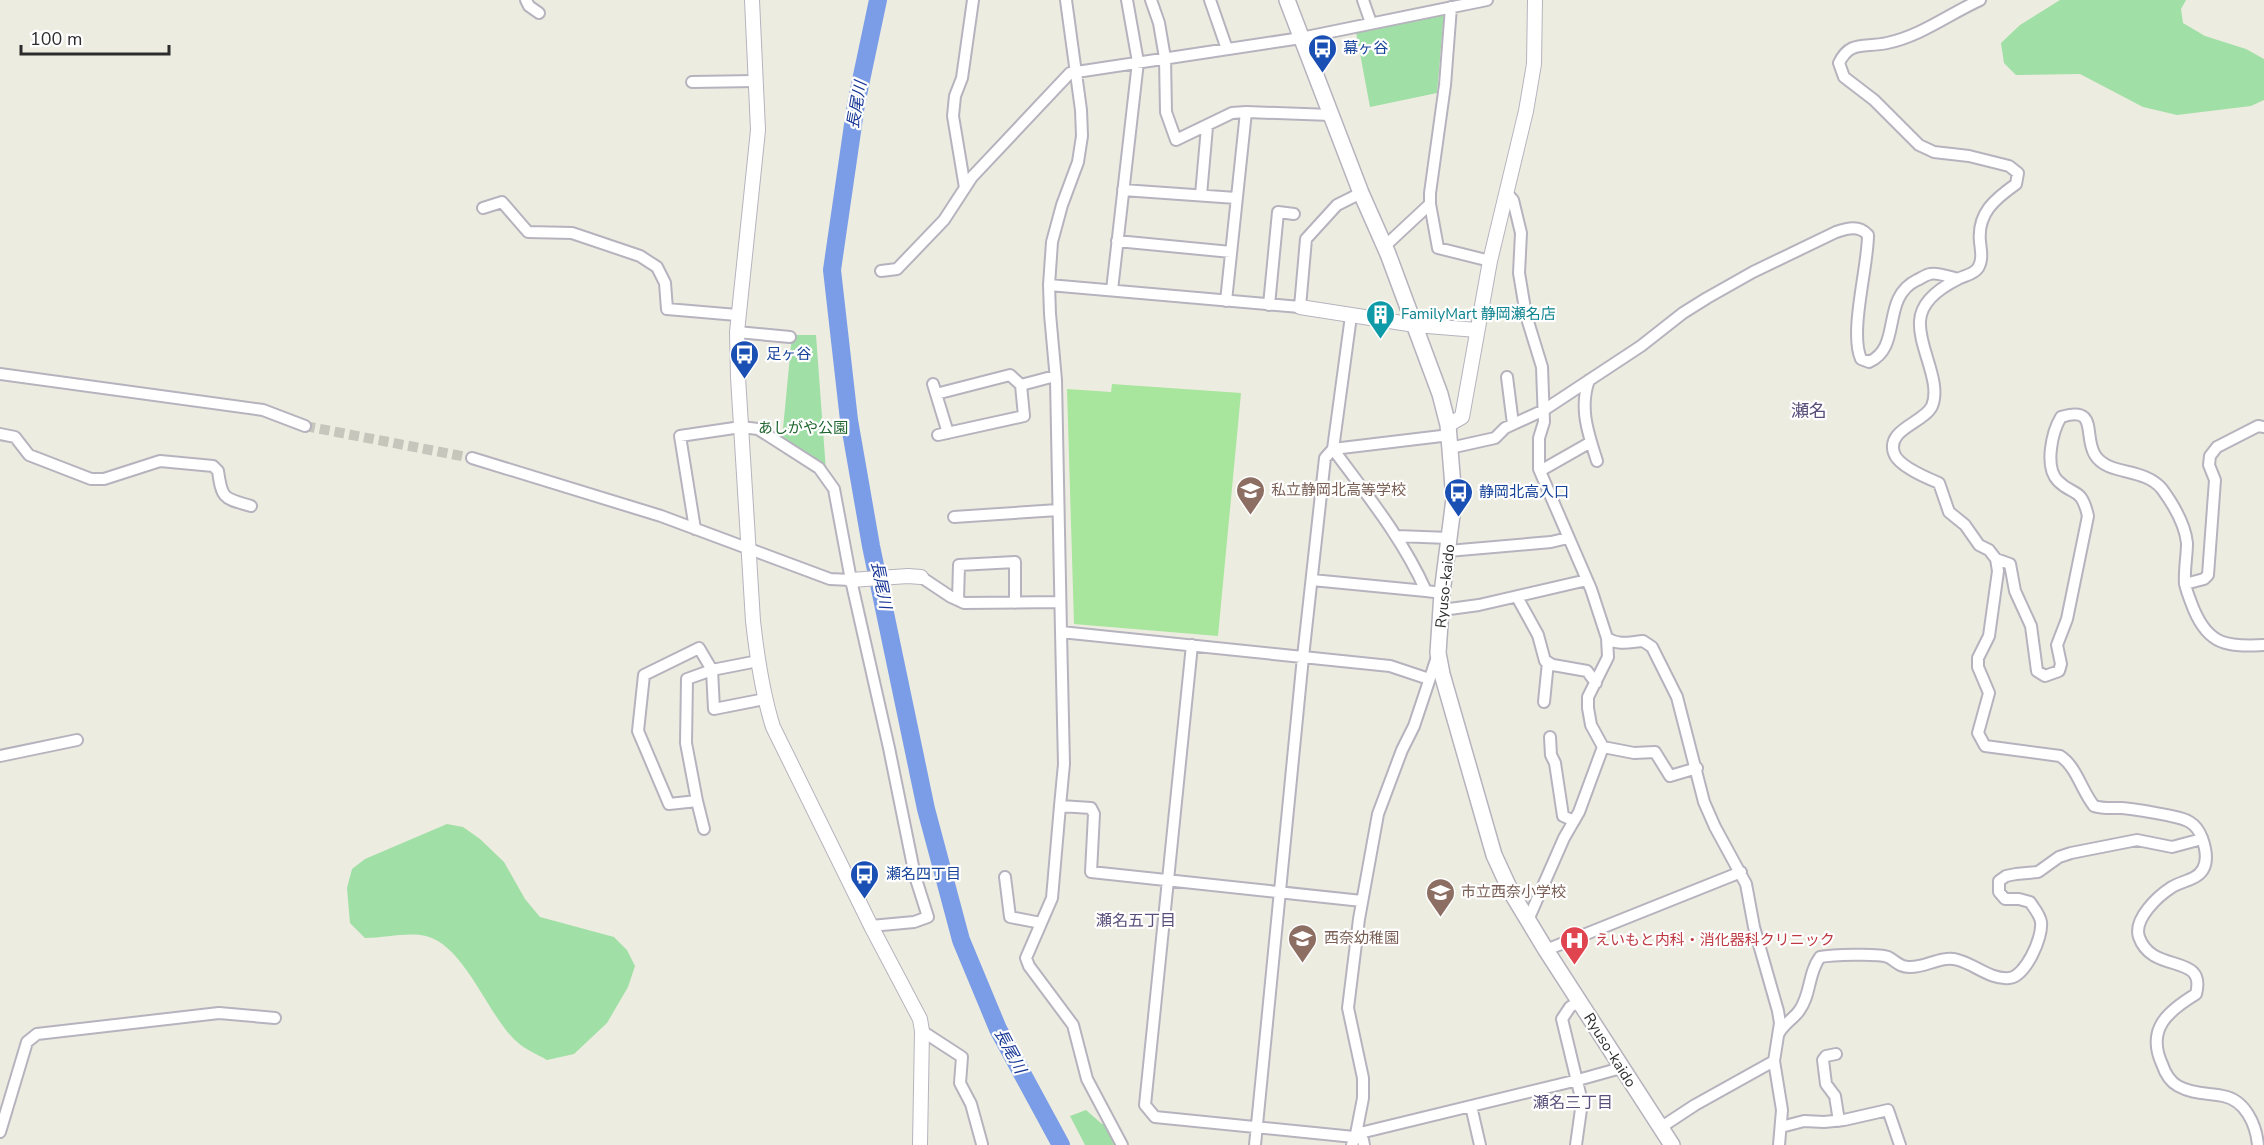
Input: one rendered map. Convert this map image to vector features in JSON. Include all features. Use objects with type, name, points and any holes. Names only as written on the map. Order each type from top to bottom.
[{"type":"main road","name":"Ryuso-kaido","points":[[1287,0],[1361,193],[1385,246],[1440,394],[1449,436],[1454,499],[1442,592],[1438,653],[1445,686],[1494,855],[1511,892],[1546,950],[1671,1145]]},
{"type":"street","points":[[526,0],[529,6],[539,13]]},
{"type":"street","points":[[752,0],[757,138],[737,333],[753,621],[758,661],[773,727],[871,926],[920,1019],[922,1031],[920,1145]]},
{"type":"street","points":[[965,188],[953,116],[955,96],[962,78],[971,3],[974,0]]},
{"type":"street","points":[[1066,0],[1082,136],[1078,162],[1062,204],[1052,242],[1050,285],[1055,376],[1064,765],[1055,884],[1052,898],[1026,958],[1029,966],[1073,1025],[1087,1079],[1122,1145]]},
{"type":"street","points":[[1112,291],[1138,62],[1127,0]]},
{"type":"street","points":[[1151,0],[1159,23],[1165,58],[1166,112],[1176,140],[1232,113],[1331,115]]},
{"type":"street","points":[[1210,0],[1227,49]]},
{"type":"street","points":[[1363,0],[1371,23]]},
{"type":"street","points":[[881,271],[897,269],[944,220],[972,177],[1070,73],[1301,38],[1487,0]]},
{"type":"street","points":[[1449,436],[1462,417],[1490,261],[1526,111],[1533,64],[1535,0]]},
{"type":"street","points":[[1980,0],[1932,27],[1889,43],[1851,47],[1839,63],[1844,78],[1874,100],[1919,145],[1934,152],[1969,156],[2009,166],[2018,173],[2016,184],[1992,202],[1981,221],[1979,233],[1982,255],[1979,266],[1974,272],[1958,279],[1932,296],[1924,305],[1919,320],[1932,379],[1934,394],[1932,406],[1924,416],[1899,433],[1893,445],[1894,453],[1900,462],[1939,483],[1949,512],[1965,525],[1979,545],[1989,550],[1996,559],[1998,571],[1989,636],[1978,658],[1978,667],[1989,693],[1978,733],[1985,746],[2060,756],[2069,761],[2087,798],[2094,806],[2157,813],[2190,820],[2199,830],[2207,854],[2205,866],[2196,877],[2173,886],[2154,902],[2139,923],[2139,936],[2148,953],[2190,969],[2196,975],[2198,984],[2196,994],[2172,1009],[2162,1023],[2156,1048],[2169,1078],[2177,1086],[2194,1092],[2226,1096],[2246,1110],[2254,1124],[2258,1145]]},
{"type":"street","points":[[1451,7],[1445,85],[1430,204],[1438,249],[1490,261]]},
{"type":"street","points":[[692,82],[756,81]]},
{"type":"street","points":[[1226,301],[1246,112]]},
{"type":"street","points":[[1201,195],[1207,127]]},
{"type":"street","points":[[1123,190],[1236,198]]},
{"type":"street","points":[[1506,192],[1513,200],[1521,233],[1519,273],[1526,315],[1542,368],[1544,410],[1538,454],[1540,471],[1587,580],[1607,638],[1608,657],[1588,697],[1587,708],[1591,724],[1603,747],[1579,812],[1564,837],[1528,920]]},
{"type":"street","points":[[1300,308],[1306,239],[1337,205],[1361,193]]},
{"type":"street","points":[[483,208],[502,202],[528,232],[572,232],[640,256],[657,267],[665,283],[667,309],[738,315]]},
{"type":"street","points":[[1385,246],[1430,204]]},
{"type":"street","points":[[1269,305],[1278,212],[1294,214]]},
{"type":"street","points":[[1333,449],[1449,436],[1495,438],[1505,428],[1544,410],[1707,298],[1754,272],[1836,232],[1850,228],[1860,228],[1868,235],[1860,298],[1857,350],[1861,359],[1869,362],[1878,358],[1884,351],[1889,337],[1894,305],[1903,291],[1912,283],[1930,274],[1958,279]]},
{"type":"street","points":[[1117,241],[1231,252]]},
{"type":"street","points":[[1050,285],[1300,308],[1415,325],[1477,330]]},
{"type":"street","points":[[1255,1145],[1325,459],[1333,449],[1351,316]]},
{"type":"street","points":[[737,333],[790,338]]},
{"type":"street","points":[[0,374],[263,410],[305,426]]},
{"type":"street","points":[[1010,375],[1022,385],[1024,416],[943,434],[935,389],[1010,375]]},
{"type":"street","points":[[1022,385],[1055,376]]},
{"type":"street","points":[[1507,377],[1513,424]]},
{"type":"street","points":[[1589,380],[1584,400],[1585,421],[1597,460]]},
{"type":"street","points":[[1996,559],[2010,564],[2013,570],[2015,591],[2031,626],[2037,671],[2045,676],[2052,674],[2059,670],[2061,664],[2057,645],[2067,618],[2088,516],[2085,503],[2078,492],[2059,482],[2052,472],[2050,460],[2057,424],[2061,417],[2073,413],[2082,416],[2088,424],[2094,454],[2102,463],[2152,480],[2162,489],[2182,525],[2187,542],[2186,584],[2202,628],[2212,638],[2233,645],[2264,645]]},
{"type":"street","points":[[2186,584],[2204,579],[2208,575],[2215,480],[2209,465],[2210,456],[2217,447],[2258,426],[2264,427]]},
{"type":"street","points":[[695,529],[680,436],[741,427],[758,429],[799,453],[819,468],[834,489],[851,580],[915,876],[928,917],[914,922],[871,926]]},
{"type":"street","points":[[0,434],[15,436],[30,454],[91,479],[104,479],[160,461],[213,466],[218,471],[220,487],[224,495],[229,499],[251,506]]},
{"type":"street","points":[[1540,471],[1591,442]]},
{"type":"street","points":[[1333,449],[1397,536],[1426,591]]},
{"type":"street","points":[[472,458],[619,503],[830,579],[851,580],[908,576],[921,578],[958,600],[977,605],[1059,602]]},
{"type":"street","points":[[954,517],[1058,510]]},
{"type":"street","points":[[1397,536],[1448,545],[1551,542],[1568,538]]},
{"type":"street","points":[[958,600],[959,565],[1015,562],[1015,603]]},
{"type":"street","points":[[1312,580],[1442,592]]},
{"type":"street","points":[[1442,610],[1479,605],[1587,580]]},
{"type":"street","points":[[1517,597],[1538,635],[1541,652],[1548,662],[1544,702]]},
{"type":"street","points":[[1060,632],[1390,666],[1429,679]]},
{"type":"street","points":[[1607,638],[1614,643],[1623,644],[1643,641],[1652,647],[1677,697],[1704,802],[1715,827],[1742,872],[1780,1023],[1774,1061],[1782,1110],[1779,1145]]},
{"type":"street","points":[[1192,645],[1145,1105],[1155,1117],[1257,1126],[1363,1140],[1364,1145]]},
{"type":"street","points":[[697,801],[669,804],[638,731],[644,675],[699,648],[712,670],[714,709],[765,699]]},
{"type":"street","points":[[1354,1139],[1363,1098],[1363,1078],[1348,1008],[1362,901],[1378,814],[1402,750],[1414,726],[1438,653]]},
{"type":"street","points":[[704,829],[686,743],[687,679],[712,670],[758,661]]},
{"type":"street","points":[[1548,662],[1587,671],[1596,682]]},
{"type":"street","points":[[1550,737],[1551,755],[1555,763],[1563,816],[1574,821]]},
{"type":"street","points":[[0,756],[77,740]]},
{"type":"street","points":[[1603,747],[1634,753],[1655,752],[1670,776],[1697,768]]},
{"type":"street","points":[[1060,806],[1091,808],[1094,814],[1091,872],[1362,901]]},
{"type":"street","points":[[1777,1036],[1799,1011],[1814,966],[1820,957],[1864,954],[1889,957],[1897,965],[1909,967],[1947,957],[1996,977],[2009,978],[2019,975],[2026,967],[2040,933],[2041,922],[2030,903],[2019,899],[2005,899],[1999,892],[1999,881],[2006,876],[2038,872],[2059,857],[2071,853],[2137,840],[2172,847],[2202,839]]},
{"type":"street","points":[[1546,950],[1742,872]]},
{"type":"street","points":[[1005,877],[1010,917],[1041,923]]},
{"type":"street","points":[[1576,1145],[1582,1102],[1563,1019],[1570,1007],[1580,1000]]},
{"type":"street","points":[[0,1132],[3,1110],[27,1042],[37,1034],[219,1013],[275,1018]]},
{"type":"street","points":[[922,1031],[962,1057],[960,1083],[970,1104],[982,1144]]},
{"type":"street","points":[[1836,1054],[1826,1056],[1823,1060],[1826,1084],[1835,1096],[1839,1121]]},
{"type":"street","points":[[1660,1128],[1695,1105],[1774,1061]]},
{"type":"street","points":[[1354,1139],[1471,1106],[1621,1068]]},
{"type":"street","points":[[1471,1106],[1480,1145]]},
{"type":"street","points":[[1781,1127],[1804,1121],[1839,1121],[1888,1110],[1900,1145]]},
{"type":"green space","points":[[2060,0],[2186,0],[2181,9],[2183,23],[2205,36],[2246,49],[2264,59],[2264,100],[2251,106],[2177,115],[2143,107],[2080,74],[2016,75],[2004,63],[2001,43],[2020,25]]},
{"type":"green space","points":[[1444,12],[1437,93],[1370,107],[1356,32]]},
{"type":"green space","name":"あしがや公園","points":[[792,335],[816,335],[826,471],[803,451],[782,439]]},
{"type":"green space","points":[[1112,384],[1241,393],[1218,636],[1074,624],[1067,389],[1111,392]]},
{"type":"green space","points":[[447,824],[463,827],[480,839],[504,862],[525,899],[540,917],[614,937],[627,950],[635,966],[628,987],[607,1023],[574,1054],[547,1060],[519,1044],[505,1029],[461,963],[449,949],[435,939],[420,935],[365,938],[350,923],[347,888],[352,869],[365,859]]},
{"type":"green space","points":[[1086,1110],[1102,1124],[1106,1123],[1117,1145],[1085,1145],[1070,1116]]},
{"type":"waterway","name":"長尾川","points":[[878,0],[856,104],[832,270],[849,420],[871,546],[926,809],[961,940],[998,1029],[1061,1145]]},
{"type":"tunnel","points":[[305,426],[472,458]]},
{"type":"place","name":"幕ヶ谷","points":[[1322,74]]},
{"type":"place","name":"FamilyMart 静岡瀬名店","points":[[1380,340]]},
{"type":"place","name":"足ヶ谷","points":[[745,380]]},
{"type":"place","name":"私立静岡北高等学校","points":[[1250,516]]},
{"type":"place","name":"静岡北高入口","points":[[1458,518]]},
{"type":"place","name":"瀬名四丁目","points":[[865,900]]},
{"type":"place","name":"市立西奈小学校","points":[[1440,918]]},
{"type":"place","name":"西奈幼稚園","points":[[1303,964]]},
{"type":"place","name":"えいもと内科・消化器科クリニック","points":[[1574,966]]},
{"type":"district","name":"瀬名","points":[[1809,411]]},
{"type":"district","name":"瀬名五丁目","points":[[1136,921]]},
{"type":"district","name":"瀬名三丁目","points":[[1573,1103]]}]
